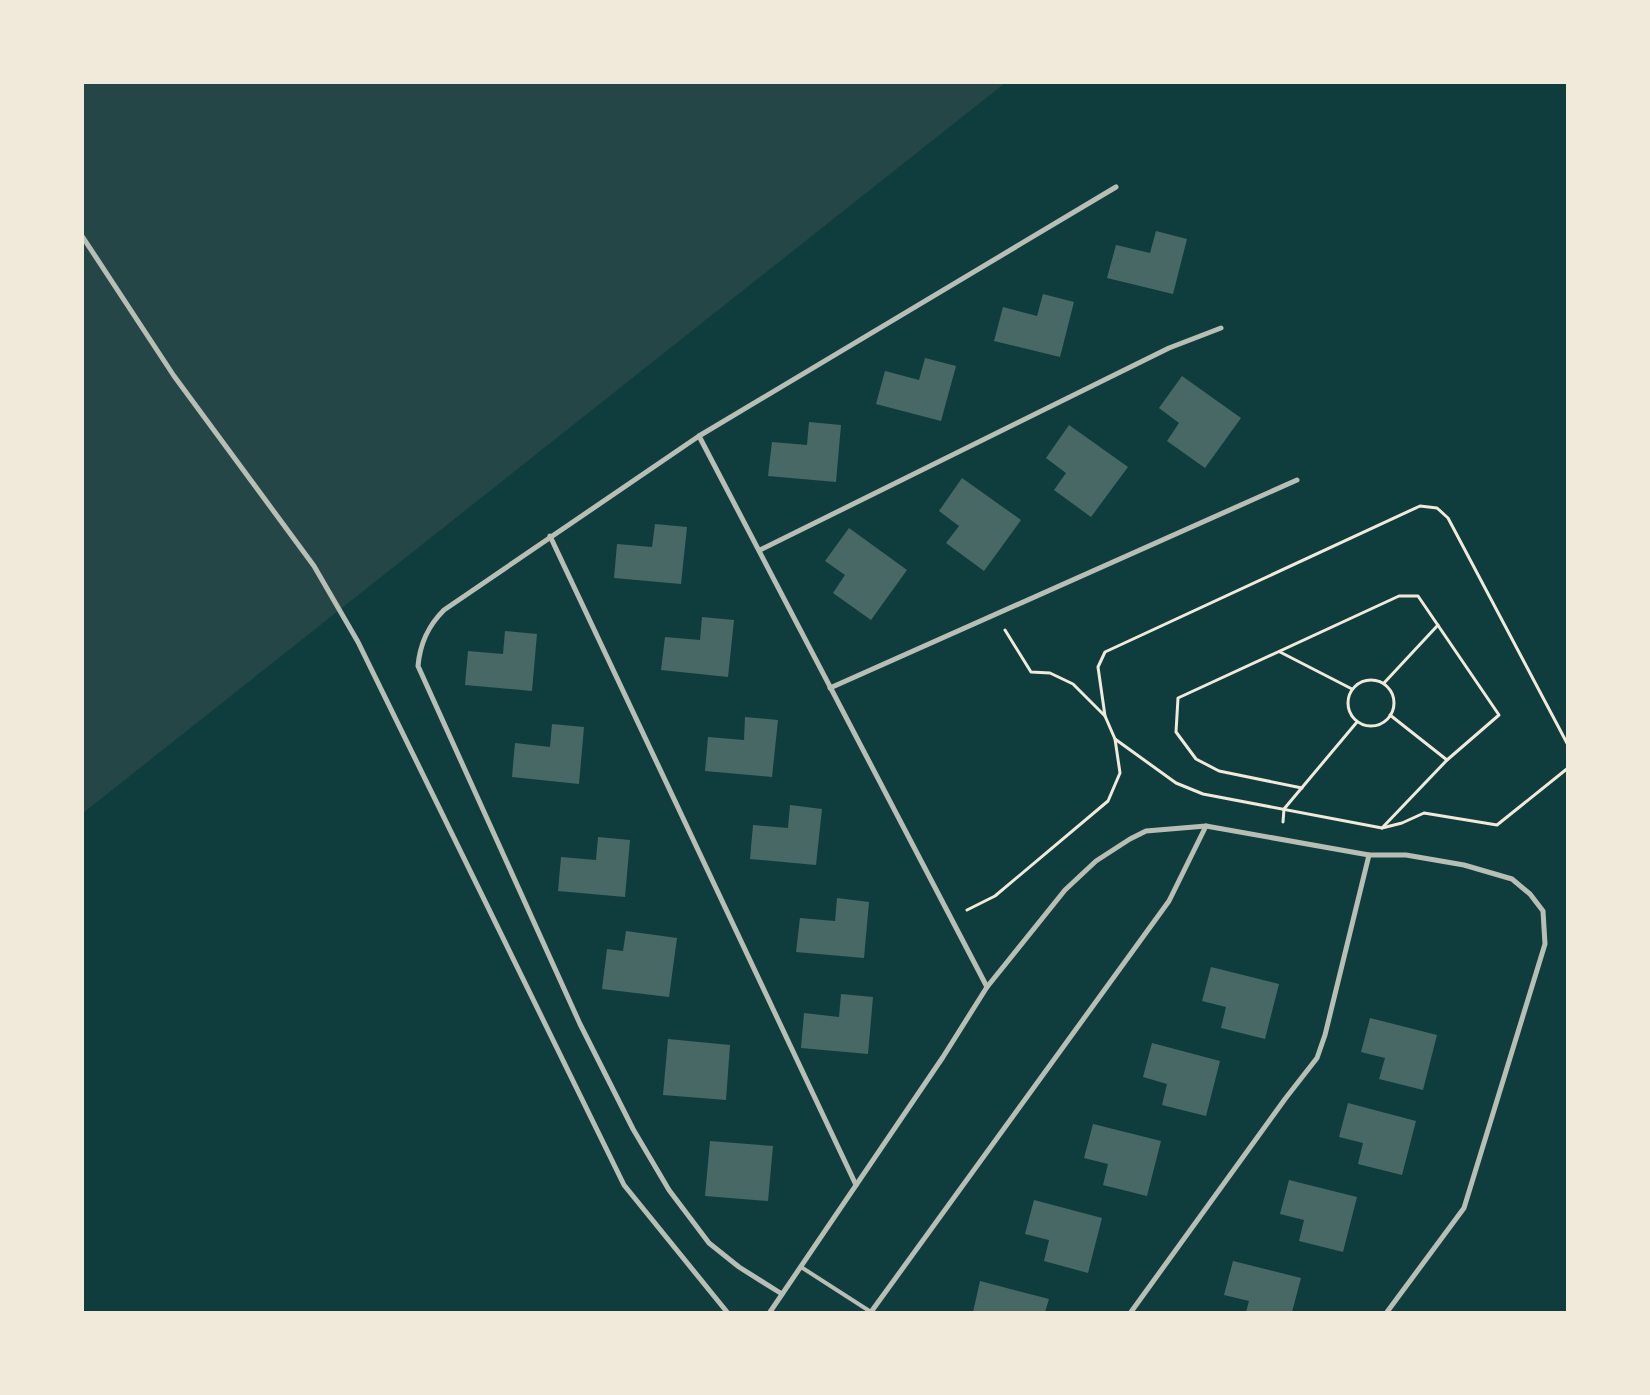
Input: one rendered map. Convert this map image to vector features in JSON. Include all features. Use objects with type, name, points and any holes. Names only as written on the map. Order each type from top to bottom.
[{"type":"street","points":[[782,1294],[739,1267],[709,1243],[669,1190],[633,1129],[580,1024],[418,666],[419,654],[427,631],[444,610],[699,436],[1116,187]]},
{"type":"street","points":[[82,236],[174,376],[314,566],[358,642],[624,1185],[727,1312]]},
{"type":"street","points":[[760,550],[1169,348],[1221,328]]},
{"type":"street","points":[[699,436],[987,987]]},
{"type":"street","points":[[830,688],[1297,480]]},
{"type":"street","points":[[550,536],[856,1185]]},
{"type":"street","points":[[770,1312],[943,1057],[987,987],[1065,890],[1096,861],[1114,848],[1146,832],[1206,826],[1369,855],[1406,855],[1454,863],[1512,879],[1530,894],[1543,911],[1545,944],[1464,1208],[1387,1312]]},
{"type":"street","points":[[871,1312],[1169,901],[1206,826]]},
{"type":"street","points":[[1131,1312],[1285,1099],[1317,1058],[1325,1035],[1369,855]]},
{"type":"lane","points":[[801,1267],[871,1312]]},
{"type":"path","points":[[1104,716],[1098,667],[1105,652],[1420,506],[1437,508],[1448,518],[1568,745]]},
{"type":"path","points":[[1302,788],[1220,771],[1196,759],[1176,732],[1178,698],[1399,596],[1418,596],[1499,714],[1447,760],[1382,828]]},
{"type":"path","points":[[951,918],[995,896],[1108,801],[1120,774],[1115,739],[1104,716],[1073,684],[1050,673],[1032,672],[996,614]]},
{"type":"path","points":[[1384,683],[1438,625]]},
{"type":"path","points":[[1280,652],[1352,689]]},
{"type":"path","points":[[1373,680],[1384,683],[1393,698],[1394,704],[1390,715],[1381,724],[1369,726],[1357,722],[1349,712],[1348,700],[1352,689],[1361,681],[1373,680]]},
{"type":"path","points":[[1390,715],[1447,760]]},
{"type":"path","points":[[1281,840],[1284,809],[1357,722]]},
{"type":"path","points":[[1115,739],[1168,778],[1203,794],[1382,828],[1402,823],[1424,813],[1497,825],[1568,768]]},
{"type":"shaded area","points":[[83,83],[1005,83],[83,813]]},
{"type":"building","points":[[1156,231],[1187,239],[1173,294],[1107,278],[1116,245],[1150,253]]},
{"type":"building","points":[[1043,294],[1074,302],[1060,357],[994,341],[1003,307],[1037,316]]},
{"type":"building","points":[[925,358],[956,366],[941,421],[876,404],[885,371],[919,380]]},
{"type":"building","points":[[1182,376],[1241,418],[1205,468],[1167,441],[1179,423],[1159,408]]},
{"type":"building","points":[[809,422],[841,425],[836,482],[768,476],[772,442],[807,445]]},
{"type":"building","points":[[1069,425],[1128,467],[1091,517],[1054,490],[1066,473],[1046,458]]},
{"type":"building","points":[[962,478],[1021,520],[984,571],[946,543],[959,526],[939,511]]},
{"type":"building","points":[[655,524],[687,527],[681,584],[614,578],[617,544],[652,547]]},
{"type":"building","points":[[849,528],[907,570],[871,620],[833,593],[845,575],[825,561]]},
{"type":"building","points":[[702,617],[734,620],[728,677],[661,670],[665,637],[700,640]]},
{"type":"building","points":[[505,631],[537,634],[532,691],[465,685],[468,651],[503,654]]},
{"type":"building","points":[[745,717],[778,720],[772,777],[705,771],[708,737],[744,740]]},
{"type":"building","points":[[552,724],[584,727],[579,784],[512,777],[515,743],[550,747]]},
{"type":"building","points":[[790,805],[822,809],[816,865],[750,859],[753,825],[788,828]]},
{"type":"building","points":[[598,837],[630,840],[625,897],[558,891],[561,857],[596,860]]},
{"type":"building","points":[[837,898],[869,902],[864,958],[796,952],[800,918],[835,921]]},
{"type":"building","points":[[626,931],[677,938],[669,997],[602,989],[607,949],[623,951]]},
{"type":"building","points":[[1211,967],[1279,984],[1265,1039],[1221,1028],[1226,1007],[1202,1001]]},
{"type":"building","points":[[841,994],[873,997],[868,1054],[801,1048],[804,1013],[839,1017]]},
{"type":"building","points":[[1370,1018],[1437,1035],[1423,1090],[1379,1079],[1385,1058],[1361,1052]]},
{"type":"building","points":[[668,1039],[730,1045],[726,1100],[663,1095]]},
{"type":"building","points":[[1152,1043],[1220,1061],[1206,1116],[1162,1105],[1167,1084],[1143,1077]]},
{"type":"building","points":[[1348,1103],[1416,1121],[1402,1175],[1358,1164],[1363,1143],[1339,1137]]},
{"type":"building","points":[[1093,1124],[1161,1141],[1147,1196],[1103,1185],[1108,1164],[1084,1158]]},
{"type":"building","points":[[710,1141],[773,1146],[768,1201],[705,1196]]},
{"type":"building","points":[[1289,1180],[1357,1197],[1343,1252],[1299,1241],[1304,1220],[1280,1214]]},
{"type":"building","points":[[1034,1200],[1102,1218],[1088,1273],[1044,1261],[1049,1240],[1025,1234]]},
{"type":"building","points":[[1233,1261],[1301,1278],[1292,1312],[1246,1312],[1249,1301],[1224,1295]]},
{"type":"building","points":[[980,1281],[1049,1299],[1045,1312],[973,1312]]}]
